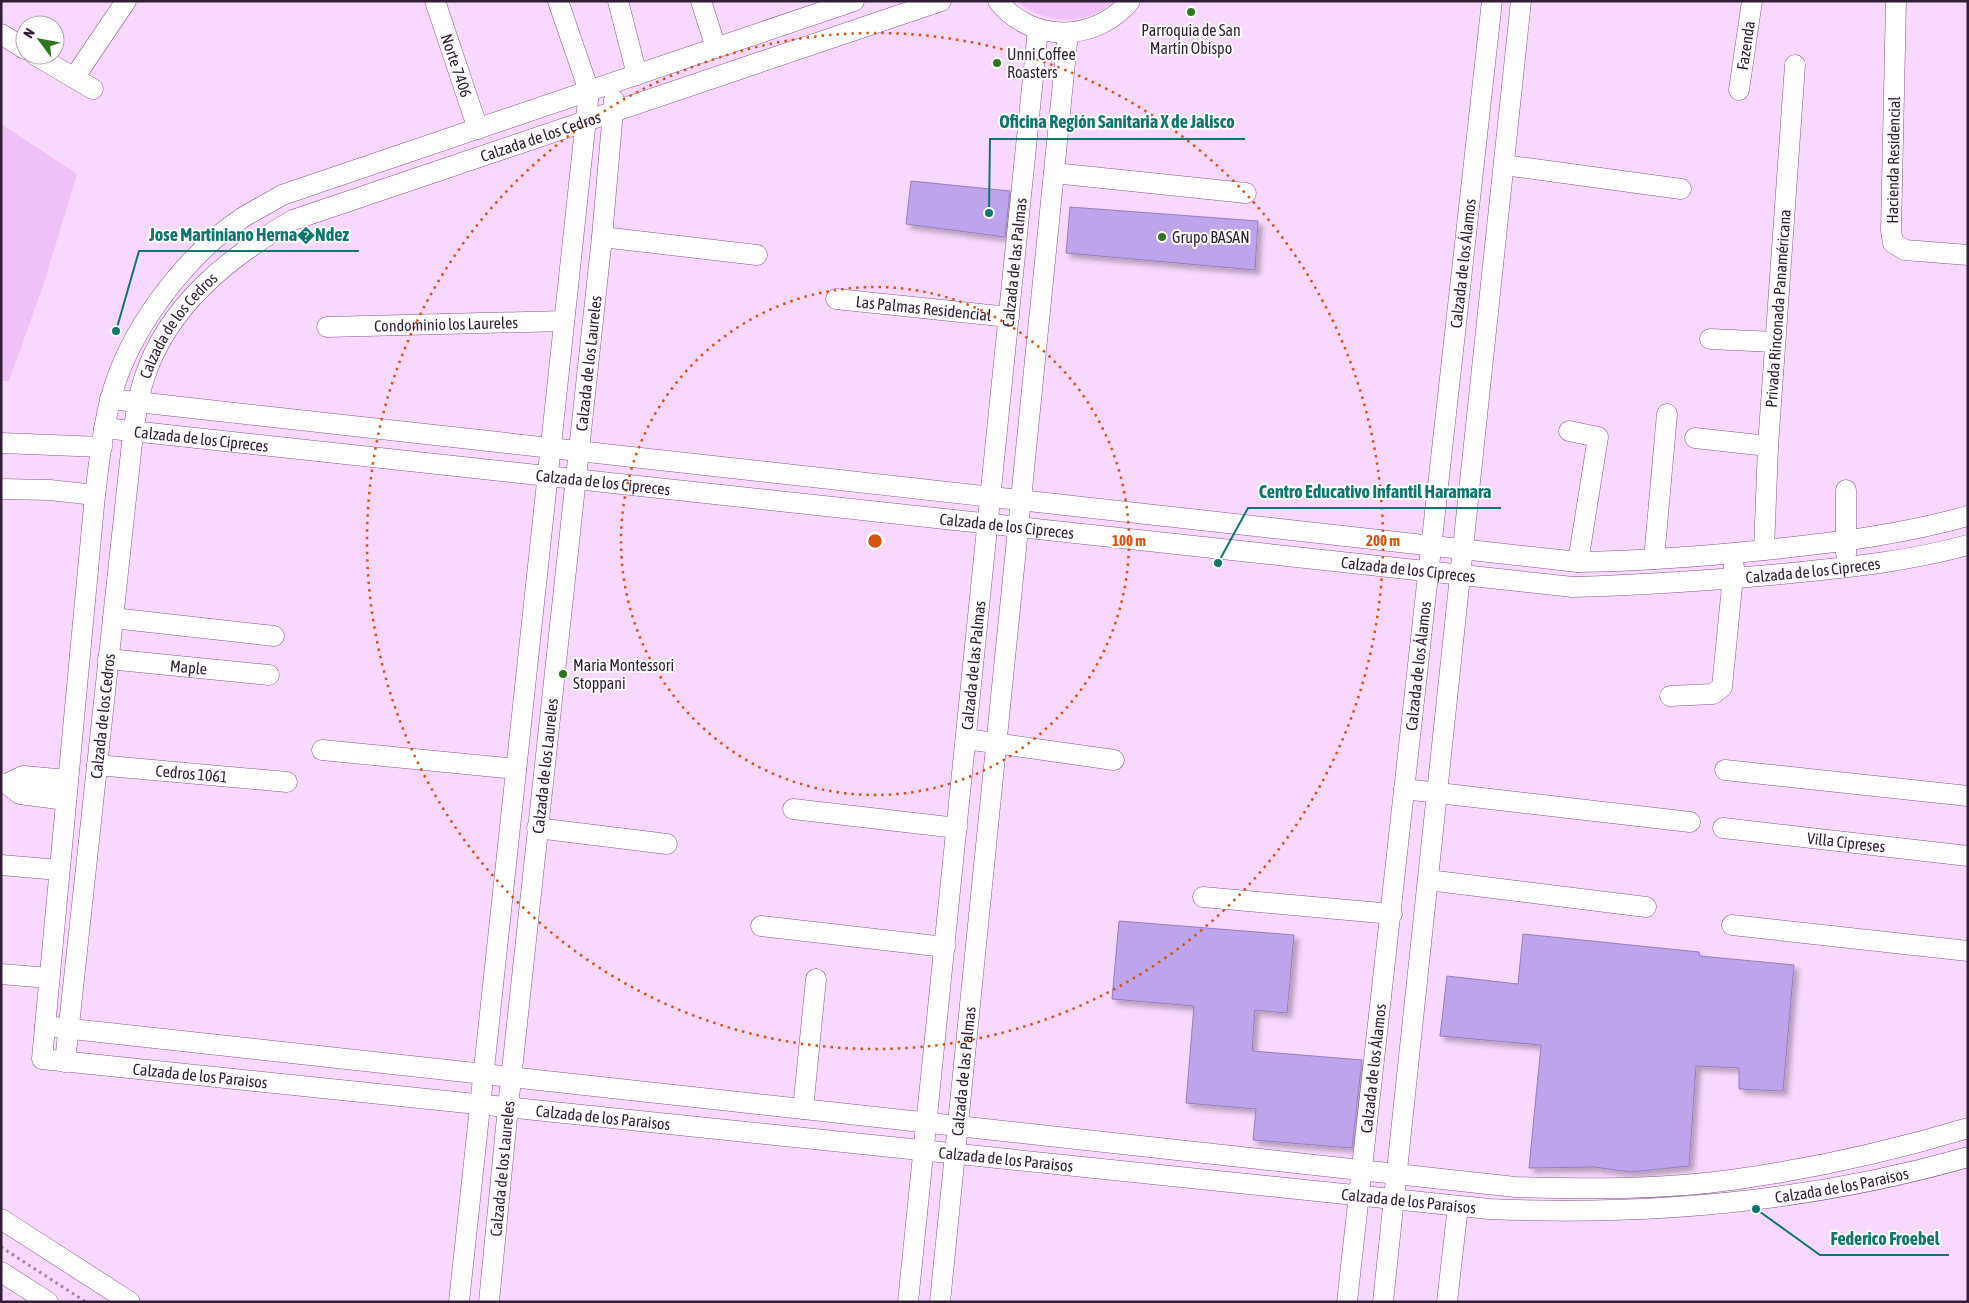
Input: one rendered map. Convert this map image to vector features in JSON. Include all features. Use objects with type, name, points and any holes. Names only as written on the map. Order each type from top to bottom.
[{"type":"street","points":[[74,78],[126,1]]},
{"type":"street","name":"Norte 7406","points":[[435,1],[478,129]]},
{"type":"street","points":[[558,1],[589,91]]},
{"type":"street","points":[[618,1],[637,75]]},
{"type":"street","points":[[701,1],[716,48]]},
{"type":"street","name":"Calzada de los Cedros","points":[[65,1062],[108,659],[138,403],[153,356],[182,307],[231,260],[257,241],[293,220],[942,1]]},
{"type":"street","points":[[998,1],[1014,17],[1038,29],[1068,33],[1088,30],[1106,22],[1122,10],[1130,1]]},
{"type":"street","name":"Calzada de los Álamos","points":[[1347,1302],[1392,914],[1404,789],[1492,1]]},
{"type":"street","name":"Calzada de los Álamos","points":[[1383,1302],[1521,1]]},
{"type":"street","name":"Fazenda","points":[[1739,90],[1752,1]]},
{"type":"street","name":"Hacienda Residencial","points":[[1896,1],[1891,230],[1894,242],[1905,250],[1968,255]]},
{"type":"street","name":"Calzada de los Cedros","points":[[42,1059],[95,495],[103,438],[110,399],[132,344],[164,294],[212,241],[242,218],[282,195],[844,3]]},
{"type":"street","name":"Calzada de las Palmas","points":[[908,1302],[1038,29]]},
{"type":"street","name":"Calzada de las Palmas","points":[[940,1302],[1068,33]]},
{"type":"street","points":[[1,34],[15,43]]},
{"type":"street","points":[[53,65],[93,90]]},
{"type":"street","name":"Privada Rinconada Panaméricana","points":[[1764,550],[1768,446],[1795,65]]},
{"type":"street","name":"Calzada de los Laureles","points":[[490,1302],[511,1077],[574,480],[602,237],[616,82]]},
{"type":"street","name":"Calzada de los Laureles","points":[[459,1302],[589,91]]},
{"type":"street","points":[[503,120],[516,145]]},
{"type":"street","points":[[1504,165],[1680,189]]},
{"type":"street","points":[[1054,173],[1246,193]]},
{"type":"street","points":[[1471,190],[1501,190]]},
{"type":"street","points":[[602,237],[757,255]]},
{"type":"street","points":[[568,285],[596,288]]},
{"type":"street","name":"Las Palmas Residencial","points":[[836,299],[1009,317]]},
{"type":"street","name":"Condominio los Laureles","points":[[327,327],[564,321]]},
{"type":"street","points":[[1710,339],[1775,342]]},
{"type":"street","name":"Calzada de los Cipreces","points":[[110,399],[1578,562],[1734,554],[1846,542],[1926,528],[1968,516]]},
{"type":"street","points":[[1654,559],[1667,414]]},
{"type":"street","points":[[1569,430],[1598,437],[1578,562]]},
{"type":"street","name":"Calzada de los Cipreces","points":[[1,443],[103,438],[134,431],[1573,587],[1656,585],[1846,568],[1931,556],[1968,545]]},
{"type":"street","points":[[1695,438],[1768,446]]},
{"type":"street","points":[[1,488],[50,490],[95,495]]},
{"type":"street","points":[[1846,490],[1846,568]]},
{"type":"street","points":[[1670,696],[1713,694],[1722,687],[1734,578],[1734,554]]},
{"type":"street","points":[[113,618],[274,636]]},
{"type":"street","name":"Maple","points":[[108,659],[269,675]]},
{"type":"street","points":[[73,724],[101,726]]},
{"type":"street","points":[[966,739],[1114,760]]},
{"type":"street","points":[[322,750],[516,769]]},
{"type":"street","name":"Cedros 1061","points":[[97,765],[287,782]]},
{"type":"street","points":[[1725,770],[1968,796]]},
{"type":"street","points":[[4,784],[23,776],[68,780]]},
{"type":"street","points":[[4,784],[20,794],[66,800]]},
{"type":"street","points":[[1404,789],[1690,822]]},
{"type":"street","points":[[793,809],[957,828]]},
{"type":"street","points":[[537,828],[667,844]]},
{"type":"street","name":"Villa Cipreses","points":[[1723,828],[1968,856]]},
{"type":"street","points":[[1,864],[59,870]]},
{"type":"street","points":[[505,866],[533,867]]},
{"type":"street","points":[[1428,880],[1646,907]]},
{"type":"street","points":[[1202,897],[1392,914]]},
{"type":"street","points":[[1732,925],[1968,952]]},
{"type":"street","points":[[761,926],[945,947]]},
{"type":"street","points":[[1,974],[49,978]]},
{"type":"street","points":[[803,1109],[816,978]]},
{"type":"street","name":"Calzada de los Paraisos","points":[[45,1026],[1498,1185],[1576,1188],[1730,1180],[1808,1167],[1885,1150],[1968,1128]]},
{"type":"street","name":"Calzada de los Paraisos","points":[[42,1059],[1458,1206],[1577,1212],[1732,1203],[1848,1186],[1920,1172],[1968,1157]]},
{"type":"street","points":[[1681,1184],[1684,1207]]},
{"type":"street","points":[[1576,1188],[1577,1212]]},
{"type":"street","points":[[1447,1302],[1458,1206]]},
{"type":"street","points":[[1,1220],[130,1302]]},
{"type":"street","points":[[1,1272],[48,1302]]},
{"type":"path","points":[[1,1247],[86,1302]]},
{"type":"shaded area","points":[[1017,1],[1113,1],[1091,15],[1065,19],[1039,14],[1027,9]]},
{"type":"shaded area","points":[[1,124],[77,174],[44,283],[9,381],[1,381]]},
{"type":"building","points":[[911,181],[1010,191],[1005,237],[906,224]]},
{"type":"building","name":"Grupo BASAN","points":[[1070,207],[1258,221],[1255,270],[1066,253]]},
{"type":"building","points":[[1119,921],[1294,935],[1287,1013],[1255,1010],[1252,1051],[1362,1060],[1352,1148],[1253,1140],[1256,1109],[1186,1103],[1194,1006],[1112,999]]},
{"type":"building","points":[[1523,934],[1699,952],[1700,956],[1794,965],[1783,1091],[1739,1089],[1739,1068],[1696,1066],[1689,1166],[1631,1172],[1594,1167],[1529,1168],[1541,1045],[1440,1036],[1447,976],[1518,984]]},
{"type":"place","name":"Parroquia de San Martín Obispo","points":[[1191,12]]},
{"type":"place","name":"Unni Coffee Roasters","points":[[997,63]]},
{"type":"place","name":"Oficina Región Sanitaria X de Jalisco","points":[[989,213]]},
{"type":"place","name":"Grupo BASAN","points":[[1162,237]]},
{"type":"place","name":"Jose Martiniano Herna�Ndez","points":[[116,331]]},
{"type":"place","name":"Centro Educativo Infantil Haramara","points":[[1218,563]]},
{"type":"place","name":"Maria Montessori Stoppani","points":[[563,674]]},
{"type":"place","name":"Federico Froebel","points":[[1756,1209]]}]
